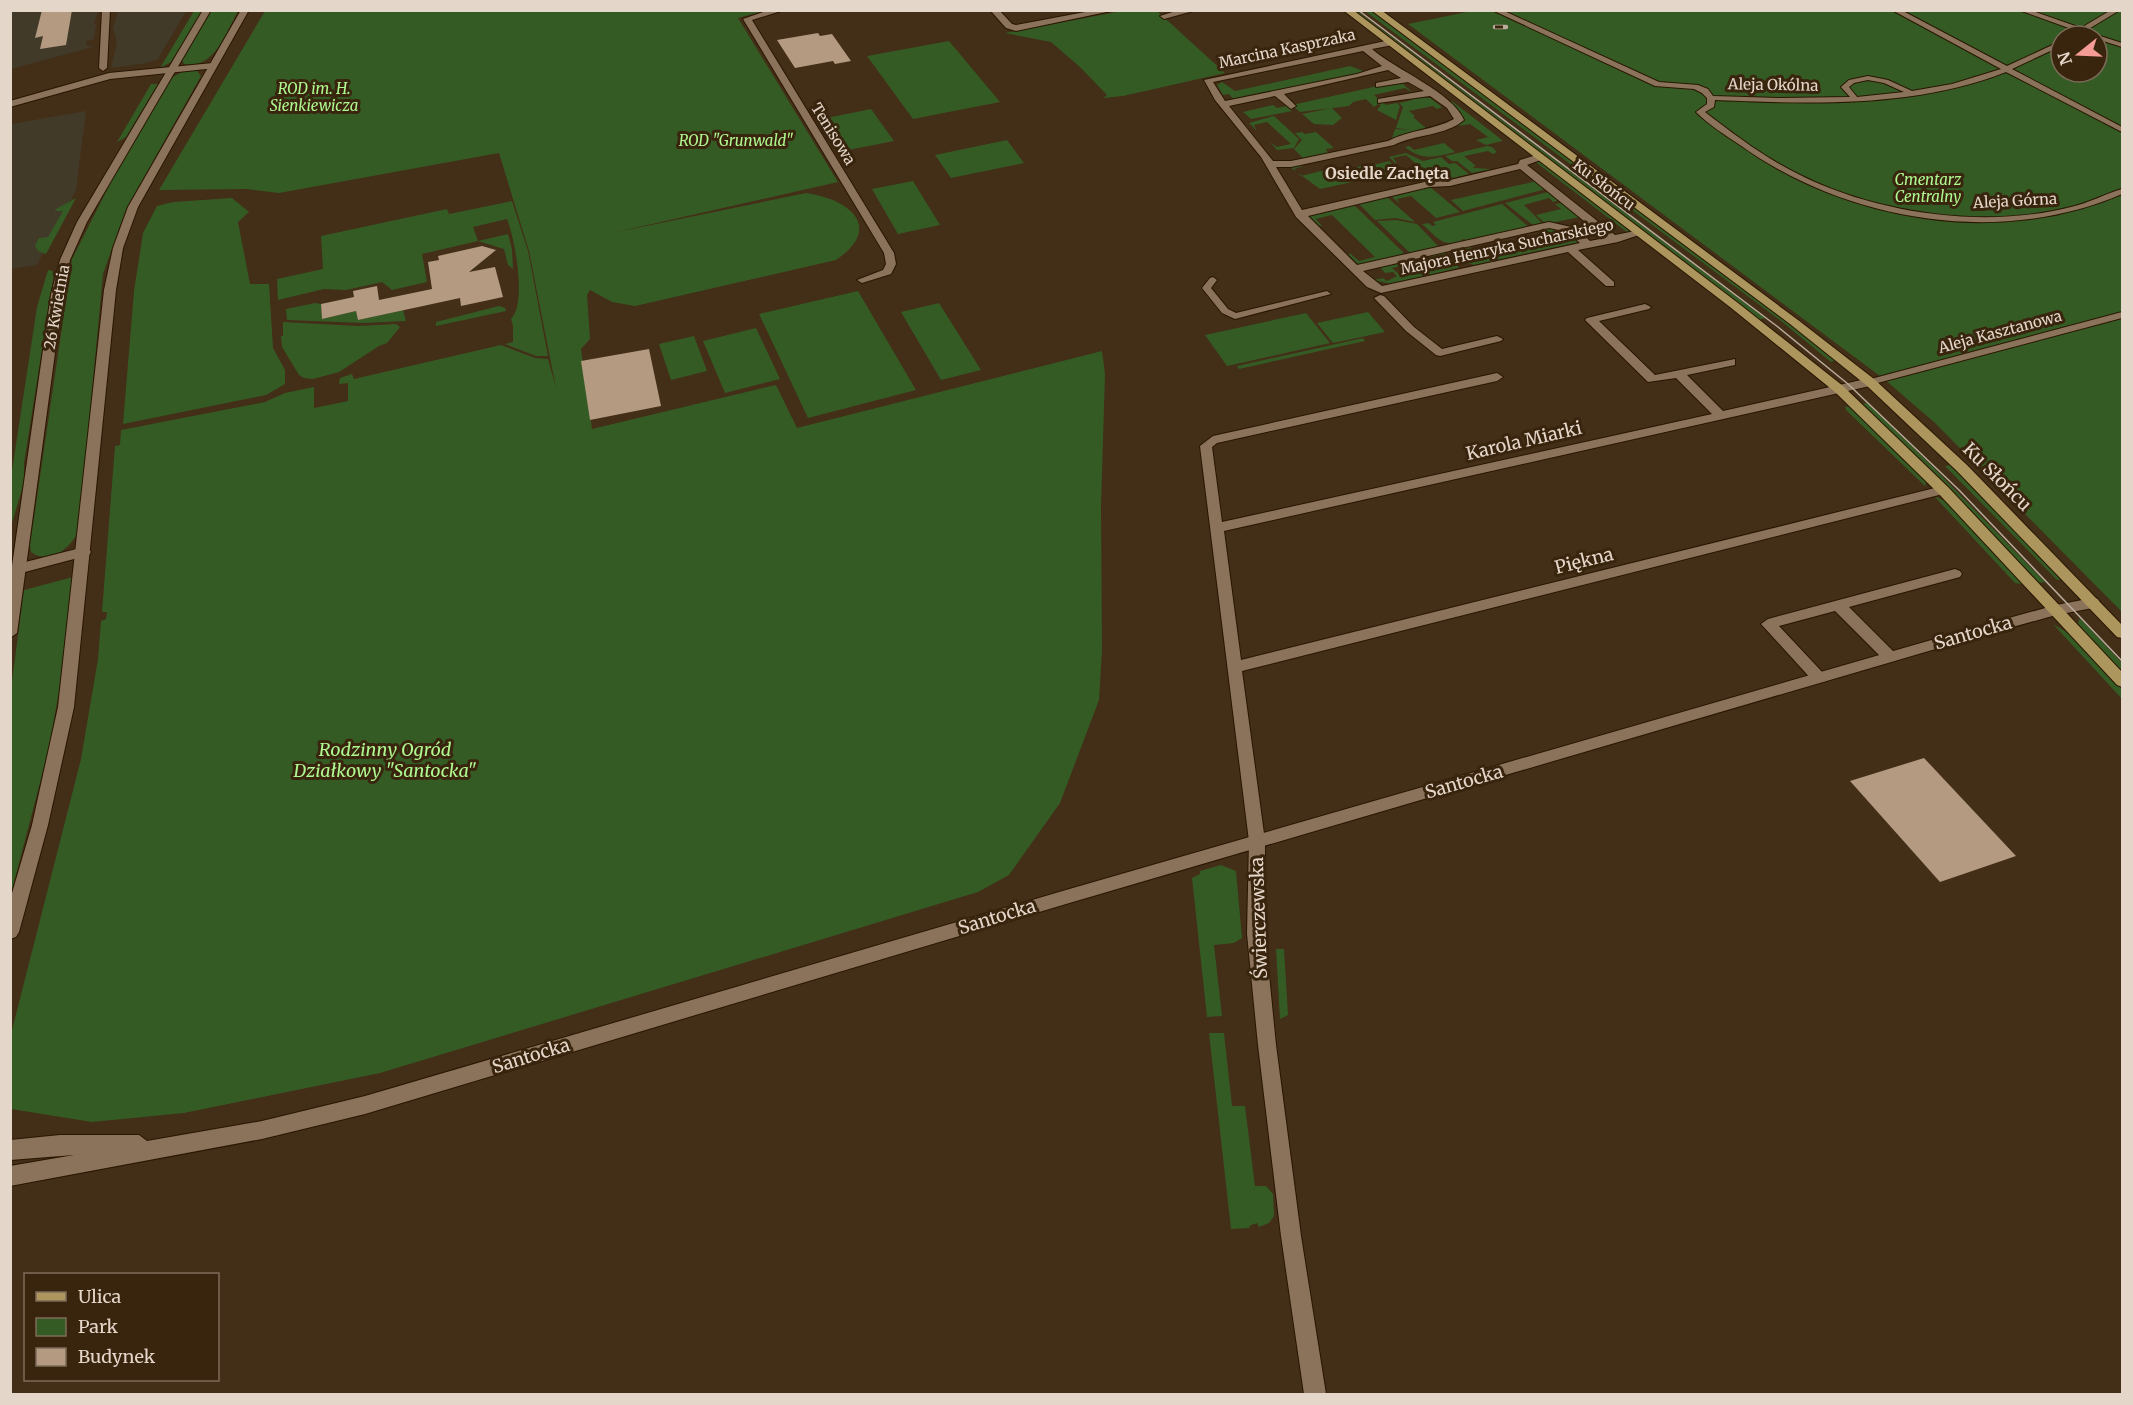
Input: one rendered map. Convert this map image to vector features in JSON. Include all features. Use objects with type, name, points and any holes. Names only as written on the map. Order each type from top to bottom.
[{"type":"main road","name":"Ku Słońcu","points":[[1347,10],[1640,233],[1839,389],[1943,490],[2122,681]]},
{"type":"main road","name":"Ku Słońcu","points":[[1375,10],[1788,317],[1870,382],[1962,468],[2122,633]]},
{"type":"street","points":[[103,69],[106,10]]},
{"type":"street","name":"26 Kwietnia","points":[[10,633],[15,570],[57,294],[65,260],[86,214],[207,10]]},
{"type":"street","points":[[10,932],[40,825],[61,733],[84,552],[110,290],[116,254],[135,204],[245,10]]},
{"type":"street","name":"Tenisowa","points":[[780,10],[747,19],[889,253],[891,264],[887,272],[862,280]]},
{"type":"street","points":[[994,10],[1009,26],[1016,28],[1112,10]]},
{"type":"street","points":[[1164,16],[1193,10]]},
{"type":"street","name":"Aleja Okólna","points":[[1495,10],[1658,84],[1695,87],[1705,91],[1712,98],[1784,100],[1854,98],[1909,92],[1959,84],[2007,69],[2049,49]]},
{"type":"street","points":[[1895,10],[2122,130]]},
{"type":"street","points":[[2022,10],[2062,24]]},
{"type":"street","points":[[2094,24],[2117,10]]},
{"type":"street","name":"Marcina Kasprzaka","points":[[1223,104],[1208,80],[1390,43]]},
{"type":"street","points":[[1270,164],[1296,164],[1391,143],[1404,136],[1453,124],[1459,120],[1459,116],[1431,93],[1389,67],[1365,48]]},
{"type":"street","points":[[10,104],[102,77],[213,66]]},
{"type":"street","points":[[1389,67],[1223,104],[1249,134],[1270,164],[1300,215],[1381,294],[1410,329],[1440,352],[1497,339]]},
{"type":"street","points":[[1379,85],[1410,79]]},
{"type":"street","points":[[1854,98],[1845,87],[1850,82],[1861,80],[1886,81],[1909,92]]},
{"type":"street","points":[[1277,93],[1293,104]]},
{"type":"street","points":[[1381,101],[1431,93]]},
{"type":"street","points":[[1442,102],[1462,98]]},
{"type":"street","name":"Aleja Górna","points":[[1712,98],[1709,107],[1700,112],[1769,161],[1799,179],[1826,190],[1883,206],[1950,216],[2028,217],[2080,207],[2122,190]]},
{"type":"street","points":[[1300,215],[1429,184],[1450,183],[1522,166],[1525,161],[1540,157]]},
{"type":"street","name":"Ku Słońcu","points":[[1522,166],[1614,240]]},
{"type":"street","points":[[1498,182],[1532,173]]},
{"type":"street","points":[[1355,269],[1549,225],[1572,230],[1589,245]]},
{"type":"street","name":"Majora Henryka Sucharskiego","points":[[1381,294],[1470,271],[1640,233]]},
{"type":"street","points":[[1446,248],[1470,271]]},
{"type":"street","points":[[1571,249],[1610,284]]},
{"type":"street","points":[[1213,280],[1206,288],[1225,311],[1235,316],[1327,294]]},
{"type":"street","points":[[1645,307],[1591,320],[1652,379],[1731,362]]},
{"type":"street","name":"Aleja Kasztanowa","points":[[1870,382],[2122,315]]},
{"type":"street","points":[[1678,373],[1721,416]]},
{"type":"street","name":"Świerczewska","points":[[1315,1395],[1289,1223],[1262,997],[1255,917],[1257,841],[1206,448],[1209,442],[1497,377]]},
{"type":"street","points":[[1839,389],[1870,382]]},
{"type":"street","name":"Karola Miarki","points":[[1217,528],[1839,389]]},
{"type":"street","name":"Piękna","points":[[1235,667],[1943,490]]},
{"type":"street","points":[[15,570],[84,552]]},
{"type":"street","points":[[1819,678],[1768,624],[1955,574]]},
{"type":"street","points":[[2056,610],[2093,603]]},
{"type":"street","points":[[1839,606],[1890,657]]},
{"type":"street","name":"Santocka","points":[[10,1176],[262,1130],[365,1105],[1257,841],[2056,610]]},
{"type":"street","name":"Santocka","points":[[10,1150],[67,1145],[172,1145]]},
{"type":"shaded area","points":[[11,11],[98,11],[94,24],[96,24],[94,39],[86,41],[87,46],[93,47],[11,69]]},
{"type":"shaded area","points":[[118,11],[186,11],[158,59],[147,63],[111,68],[117,43],[113,28]]},
{"type":"shaded area","points":[[86,111],[76,190],[37,265],[11,269],[11,124]]},
{"type":"green space","points":[[212,10],[238,11],[224,39],[212,55],[195,64],[184,64],[182,60]]},
{"type":"green space","name":"Cmentarz Centralny","points":[[1466,10],[2122,11],[2122,612],[1935,423],[1884,379],[1408,24],[1467,12]]},
{"type":"green space","points":[[194,11],[203,11],[171,62],[160,68]]},
{"type":"green space","name":"Rodzinny Ogród Działkowy \"Santocka\"","points":[[265,11],[763,11],[738,18],[838,182],[612,233],[806,193],[835,201],[847,208],[855,216],[859,225],[858,236],[851,248],[836,260],[635,306],[612,302],[590,290],[587,295],[590,339],[581,349],[592,429],[776,385],[797,428],[1102,351],[1105,374],[1101,506],[1102,650],[1099,700],[1060,803],[1009,875],[978,892],[380,1073],[184,1113],[92,1122],[11,1109],[11,1034],[81,759],[98,659],[101,621],[106,619],[107,612],[102,612],[115,446],[120,445],[121,430],[265,402],[285,393],[314,387],[314,408],[348,401],[348,383],[339,384],[340,378],[352,374],[354,379],[501,345],[535,358],[548,359],[556,388],[529,251],[499,153],[279,193],[247,189],[159,190]]},
{"type":"green space","points":[[1122,11],[1157,11],[1225,73],[1123,96],[1103,98],[1107,95],[1051,42],[1005,33]]},
{"type":"green space","points":[[1351,11],[1357,11],[1765,318],[1759,320]]},
{"type":"green space","points":[[1365,11],[1371,11],[1790,323],[1836,360],[1831,362],[1781,321]]},
{"type":"green space","points":[[949,41],[1000,102],[913,119],[867,56]]},
{"type":"green space","points":[[1350,66],[1366,72],[1234,100],[1229,94],[1223,95],[1217,85],[1222,82],[1235,91]]},
{"type":"green space","points":[[191,70],[197,71],[201,76],[126,209],[103,274],[79,529],[72,542],[60,552],[53,556],[38,556],[31,552],[30,545],[72,259],[115,174],[171,78]]},
{"type":"green space","points":[[1405,80],[1411,82],[1403,84],[1415,95],[1405,88],[1374,95],[1386,105],[1397,103],[1400,106],[1396,120],[1377,110],[1381,105],[1374,107],[1366,99],[1353,102],[1349,106],[1300,112],[1292,105]]},
{"type":"green space","points":[[151,84],[158,84],[126,137],[117,142]]},
{"type":"green space","points":[[1409,97],[1430,98],[1442,107],[1437,109],[1433,106],[1409,111],[1427,129],[1392,138],[1395,129],[1411,130],[1396,128],[1403,107],[1399,103],[1412,100]]},
{"type":"green space","points":[[1452,101],[1502,141],[1486,145],[1476,140],[1488,137],[1470,124],[1455,125],[1463,117],[1448,103]]},
{"type":"green space","points":[[1273,105],[1277,108],[1287,106],[1292,111],[1251,119],[1243,112]]},
{"type":"green space","points":[[1332,108],[1342,118],[1333,125],[1314,124],[1302,114]]},
{"type":"green space","points":[[871,109],[894,141],[838,152],[817,120]]},
{"type":"green space","points":[[1274,116],[1299,139],[1294,148],[1277,150],[1270,142],[1277,147],[1291,144],[1267,122],[1254,125],[1257,131],[1249,123]]},
{"type":"green space","points":[[1316,132],[1334,148],[1326,149],[1329,155],[1305,160],[1294,149],[1302,140],[1295,133],[1305,134]]},
{"type":"green space","points":[[1007,140],[1024,163],[951,178],[935,155]]},
{"type":"green space","points":[[1444,143],[1455,152],[1423,156],[1405,147],[1409,146],[1414,150]]},
{"type":"green space","points":[[1487,146],[1497,152],[1493,154],[1488,151],[1464,156],[1476,166],[1474,168],[1491,169],[1472,173],[1457,161],[1452,161],[1445,156]]},
{"type":"green space","points":[[1406,153],[1423,161],[1441,157],[1449,164],[1455,163],[1469,174],[1417,182],[1410,175],[1416,178],[1429,175],[1406,155],[1393,158],[1397,163],[1389,157]]},
{"type":"green space","points":[[1533,160],[1541,162],[1627,228],[1629,232],[1628,233]]},
{"type":"green space","points":[[1389,161],[1403,174],[1383,179],[1369,166]]},
{"type":"green space","points":[[1300,164],[1303,166],[1294,169],[1298,172],[1290,167]]},
{"type":"green space","points":[[1362,166],[1378,180],[1371,178],[1320,189],[1302,176],[1333,168],[1337,172]]},
{"type":"green space","points":[[1532,180],[1546,189],[1463,211],[1451,200],[1533,182]]},
{"type":"green space","points":[[913,181],[940,225],[898,234],[872,189]]},
{"type":"green space","points":[[1430,187],[1460,212],[1436,218],[1411,196],[1397,199],[1400,204],[1391,196]]},
{"type":"green space","points":[[1548,192],[1559,200],[1553,202],[1549,198],[1524,205],[1543,224],[1534,226],[1505,203]]},
{"type":"green space","points":[[1387,197],[1415,222],[1395,218],[1375,220],[1359,204]]},
{"type":"green space","points":[[76,198],[46,254],[38,251],[35,246],[39,238],[48,237],[63,211],[55,211],[56,209]]},
{"type":"green space","points":[[232,198],[249,212],[238,222],[250,284],[269,284],[273,348],[285,370],[285,384],[266,395],[123,424],[134,291],[143,233],[157,206],[173,202]]},
{"type":"green space","points":[[512,201],[528,251],[548,356],[536,356],[505,344],[513,342],[511,319],[516,311],[519,286],[516,255],[507,219],[473,227],[478,241],[422,254],[427,282],[392,290],[382,282],[346,290],[324,289],[278,300],[277,279],[323,269],[321,236],[447,209],[449,214]]},
{"type":"green space","points":[[1562,203],[1580,217],[1546,224],[1536,215],[1561,209],[1555,204]]},
{"type":"green space","points":[[1502,204],[1529,227],[1450,243],[1440,240],[1422,224],[1436,225],[1433,222]]},
{"type":"green space","points":[[1354,205],[1403,252],[1403,256],[1360,266],[1348,254],[1359,261],[1375,257],[1332,215],[1316,219],[1322,226],[1309,216]]},
{"type":"green space","points":[[1396,220],[1417,224],[1439,247],[1409,252],[1377,221]]},
{"type":"green space","points":[[1548,227],[1567,231],[1579,242],[1474,265],[1464,262],[1453,251],[1468,245],[1473,250],[1462,253],[1470,261],[1564,240],[1554,232],[1543,234],[1537,229]]},
{"type":"green space","points":[[508,234],[512,249],[513,269],[508,265],[504,249],[478,241]]},
{"type":"green space","points":[[1444,252],[1458,264],[1458,268],[1391,284],[1374,280],[1383,278],[1387,281],[1397,276],[1393,272],[1385,273],[1378,265],[1400,260],[1404,265],[1392,268],[1401,276],[1449,266],[1441,257],[1429,259],[1425,254]]},
{"type":"green space","points":[[48,270],[53,271],[54,274],[24,463],[24,483],[11,526],[11,477],[37,307]]},
{"type":"green space","points":[[858,291],[916,390],[808,418],[759,314]]},
{"type":"green space","points":[[315,303],[321,304],[322,319],[356,311],[358,320],[403,310],[406,321],[364,323],[287,320],[286,309]]},
{"type":"green space","points":[[939,303],[981,370],[941,380],[901,312]]},
{"type":"green space","points":[[499,306],[505,308],[506,311],[436,326],[436,322]]},
{"type":"green space","points":[[1368,312],[1385,332],[1333,343],[1317,323]]},
{"type":"green space","points":[[1306,313],[1330,343],[1227,366],[1205,335]]},
{"type":"green space","points":[[283,322],[358,326],[396,324],[400,327],[387,343],[339,372],[313,379],[299,375],[282,347]]},
{"type":"green space","points":[[756,328],[780,379],[725,393],[703,341]]},
{"type":"green space","points":[[694,336],[707,371],[671,380],[659,344]]},
{"type":"green space","points":[[1363,338],[1365,341],[1239,369],[1237,366]]},
{"type":"green space","points":[[1867,403],[2045,582],[2038,583],[1861,404]]},
{"type":"green space","points":[[1851,406],[1926,480],[1925,486],[1846,410],[1845,407]]},
{"type":"green space","points":[[1951,465],[2063,579],[2057,580],[1945,466]]},
{"type":"green space","points":[[1934,496],[1947,502],[2026,585],[2015,583]]},
{"type":"green space","points":[[73,577],[59,691],[49,748],[11,894],[10,696],[24,590]]},
{"type":"green space","points":[[2080,618],[2122,663],[2122,673],[2081,630],[2078,623]]},
{"type":"green space","points":[[2053,624],[2073,636],[2122,689],[2122,699]]},
{"type":"green space","points":[[1221,865],[1236,871],[1242,938],[1234,943],[1214,945],[1222,1016],[1207,1017],[1192,878],[1200,874],[1200,871]]},
{"type":"green space","points":[[1276,949],[1284,949],[1288,1015],[1280,1019]]},
{"type":"green space","points":[[1209,1033],[1224,1033],[1232,1106],[1245,1106],[1255,1186],[1266,1186],[1273,1194],[1274,1216],[1269,1223],[1259,1227],[1257,1223],[1249,1226],[1250,1228],[1231,1229]]},
{"type":"building","points":[[42,10],[72,10],[66,45],[40,49],[43,36],[35,38]]},
{"type":"building","points":[[818,33],[820,36],[832,34],[851,61],[835,64],[833,61],[795,68],[777,40]]},
{"type":"building","points":[[482,246],[496,250],[469,272],[495,267],[503,297],[461,306],[460,298],[358,320],[356,311],[322,319],[321,304],[354,297],[353,291],[377,286],[379,300],[432,289],[428,262],[439,260],[438,256]]},
{"type":"building","points":[[649,349],[661,406],[590,420],[581,361]]},
{"type":"building","points":[[1924,758],[2016,856],[1940,882],[1850,781]]},
{"type":"tram line","points":[[1358,10],[1778,327],[1848,384],[1959,490],[2122,661]]},
{"type":"railway","points":[[1495,27],[1506,27]]},
{"type":"district","name":"Osiedle Zachęta","points":[[1387,173]]},
{"type":"park label","name":"ROD im. H. Sienkiewicza","points":[[314,98]]},
{"type":"park label","name":"ROD \"Grunwald\"","points":[[736,141]]}]
